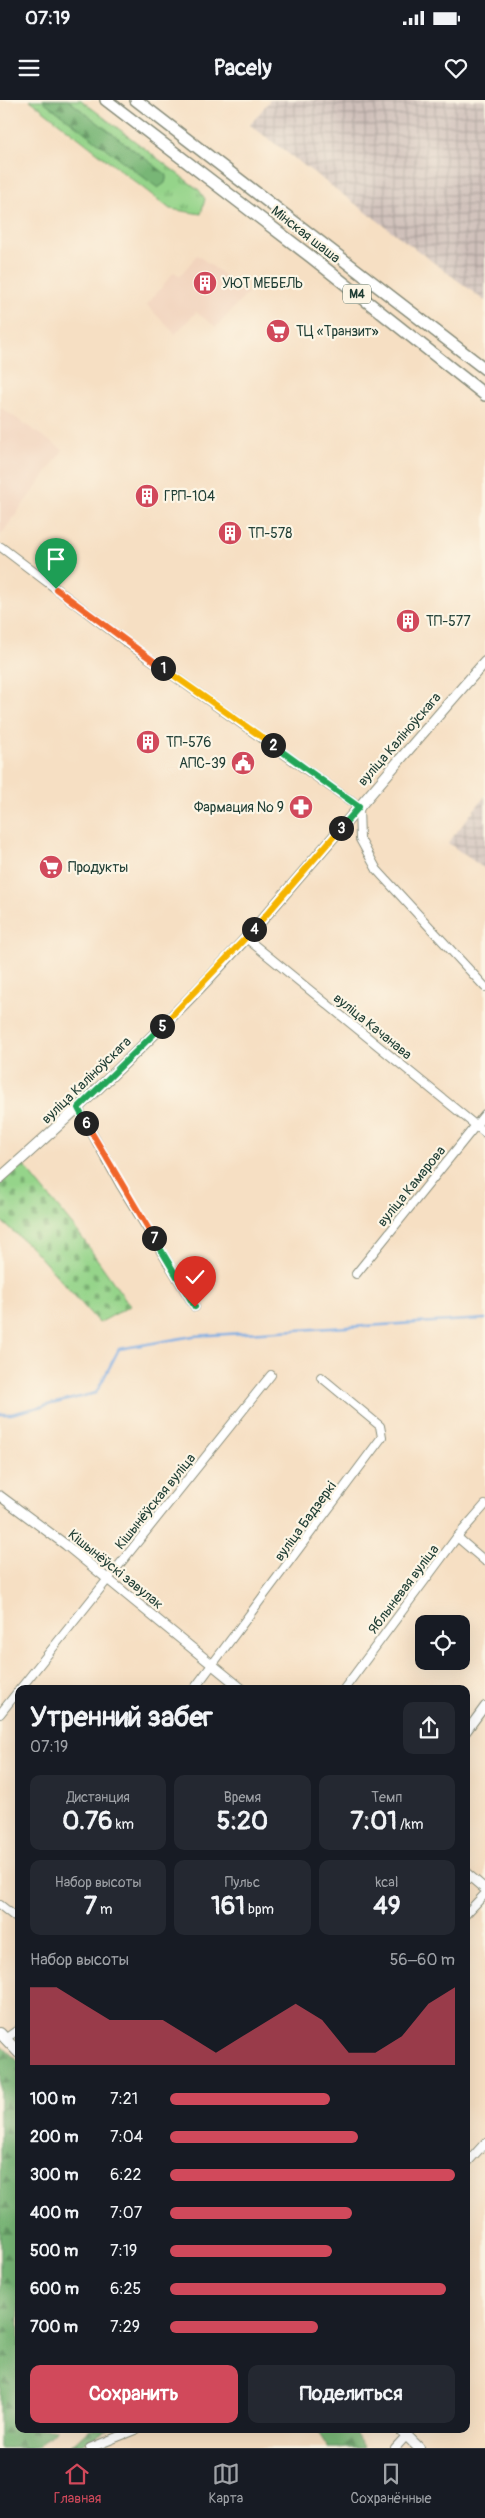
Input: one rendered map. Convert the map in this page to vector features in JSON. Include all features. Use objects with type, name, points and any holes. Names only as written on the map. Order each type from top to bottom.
[{"type":"main road","name":"Мінская шаша","points":[[106,100],[311,257],[485,395]]},
{"type":"main road","name":"Мінская шаша","points":[[136,100],[485,369]]},
{"type":"main road","name":"вуліца Каліноўскага","points":[[0,1178],[78,1108],[149,1039],[246,938],[396,762],[485,662]]},
{"type":"main road","points":[[3,2036],[15,2049]]},
{"type":"main road","points":[[405,2433],[419,2448]]},
{"type":"street","points":[[1,546],[130,645],[359,807],[360,839],[378,870],[485,987]]},
{"type":"street","name":"вуліца Качанава","points":[[246,938],[485,1133]]},
{"type":"street","points":[[78,1108],[121,1186],[195,1307]]},
{"type":"street","name":"вуліца Камарова","points":[[356,1274],[485,1114]]},
{"type":"street","name":"Кішынёўская вуліца","points":[[23,1685],[271,1376]]},
{"type":"street","name":"вуліца Бадзеркі","points":[[197,1685],[382,1436],[380,1426],[321,1376]]},
{"type":"street","name":"Кішынёўскі завулак","points":[[0,1496],[108,1579],[237,1685]]},
{"type":"street","name":"Яблыневая вуліца","points":[[347,1685],[457,1537],[485,1505]]},
{"type":"street","points":[[457,1537],[485,1561]]},
{"type":"street","name":"Кішынёўская вуліца","points":[[0,1714],[15,1695]]},
{"type":"street","points":[[470,1727],[485,1706]]},
{"type":"street","points":[[470,1876],[485,1889]]},
{"type":"street","points":[[470,1910],[485,1894]]},
{"type":"street","points":[[0,1905],[15,1917]]},
{"type":"street","points":[[3,2036],[15,2031]]},
{"type":"street","points":[[470,2160],[485,2143]]},
{"type":"street","points":[[90,2448],[127,2433]]},
{"type":"street","points":[[395,2448],[403,2433]]},
{"type":"shaded area","points":[[270,100],[485,100],[485,301],[250,125]]},
{"type":"shaded area","points":[[197,255],[248,293],[216,327],[196,312],[175,334],[147,305],[174,272],[180,276]]},
{"type":"shaded area","points":[[0,407],[63,450],[0,536]]},
{"type":"shaded area","points":[[485,796],[485,869],[448,843]]},
{"type":"green space","points":[[30,100],[81,100],[199,190],[205,199],[201,214],[170,209]]},
{"type":"green space","points":[[42,100],[68,100],[167,175],[165,183],[158,188]]},
{"type":"green space","points":[[21,1162],[78,1232],[130,1306],[99,1323],[31,1247],[0,1220],[0,1180]]},
{"type":"green space","points":[[0,2044],[15,2058],[15,2433],[53,2433],[37,2448],[0,2448]]},
{"type":"green space","points":[[85,2433],[101,2433],[78,2446],[68,2448]]},
{"type":"green space","points":[[319,2433],[356,2433],[365,2448],[328,2448]]},
{"type":"waterway","points":[[0,1414],[11,1414],[96,1393],[119,1349],[193,1336],[485,1319]]},
{"type":"place","name":"УЮТ МЕБЕЛЬ","points":[[205,283]]},
{"type":"place","name":"ТЦ «Транзит»","points":[[278,331]]},
{"type":"place","name":"ГРП-104","points":[[147,496]]},
{"type":"place","name":"ТП-578","points":[[230,533]]},
{"type":"place","name":"ТП-577","points":[[408,621]]},
{"type":"place","name":"ТП-576","points":[[148,742]]},
{"type":"place","name":"АПС-39","points":[[243,763]]},
{"type":"place","name":"Фармация № 9","points":[[301,807]]},
{"type":"place","name":"Продукты","points":[[51,867]]},
{"type":"route","points":[[56,589],[130,645],[359,807],[246,938],[149,1039],[78,1108],[121,1186],[195,1307]]}]
